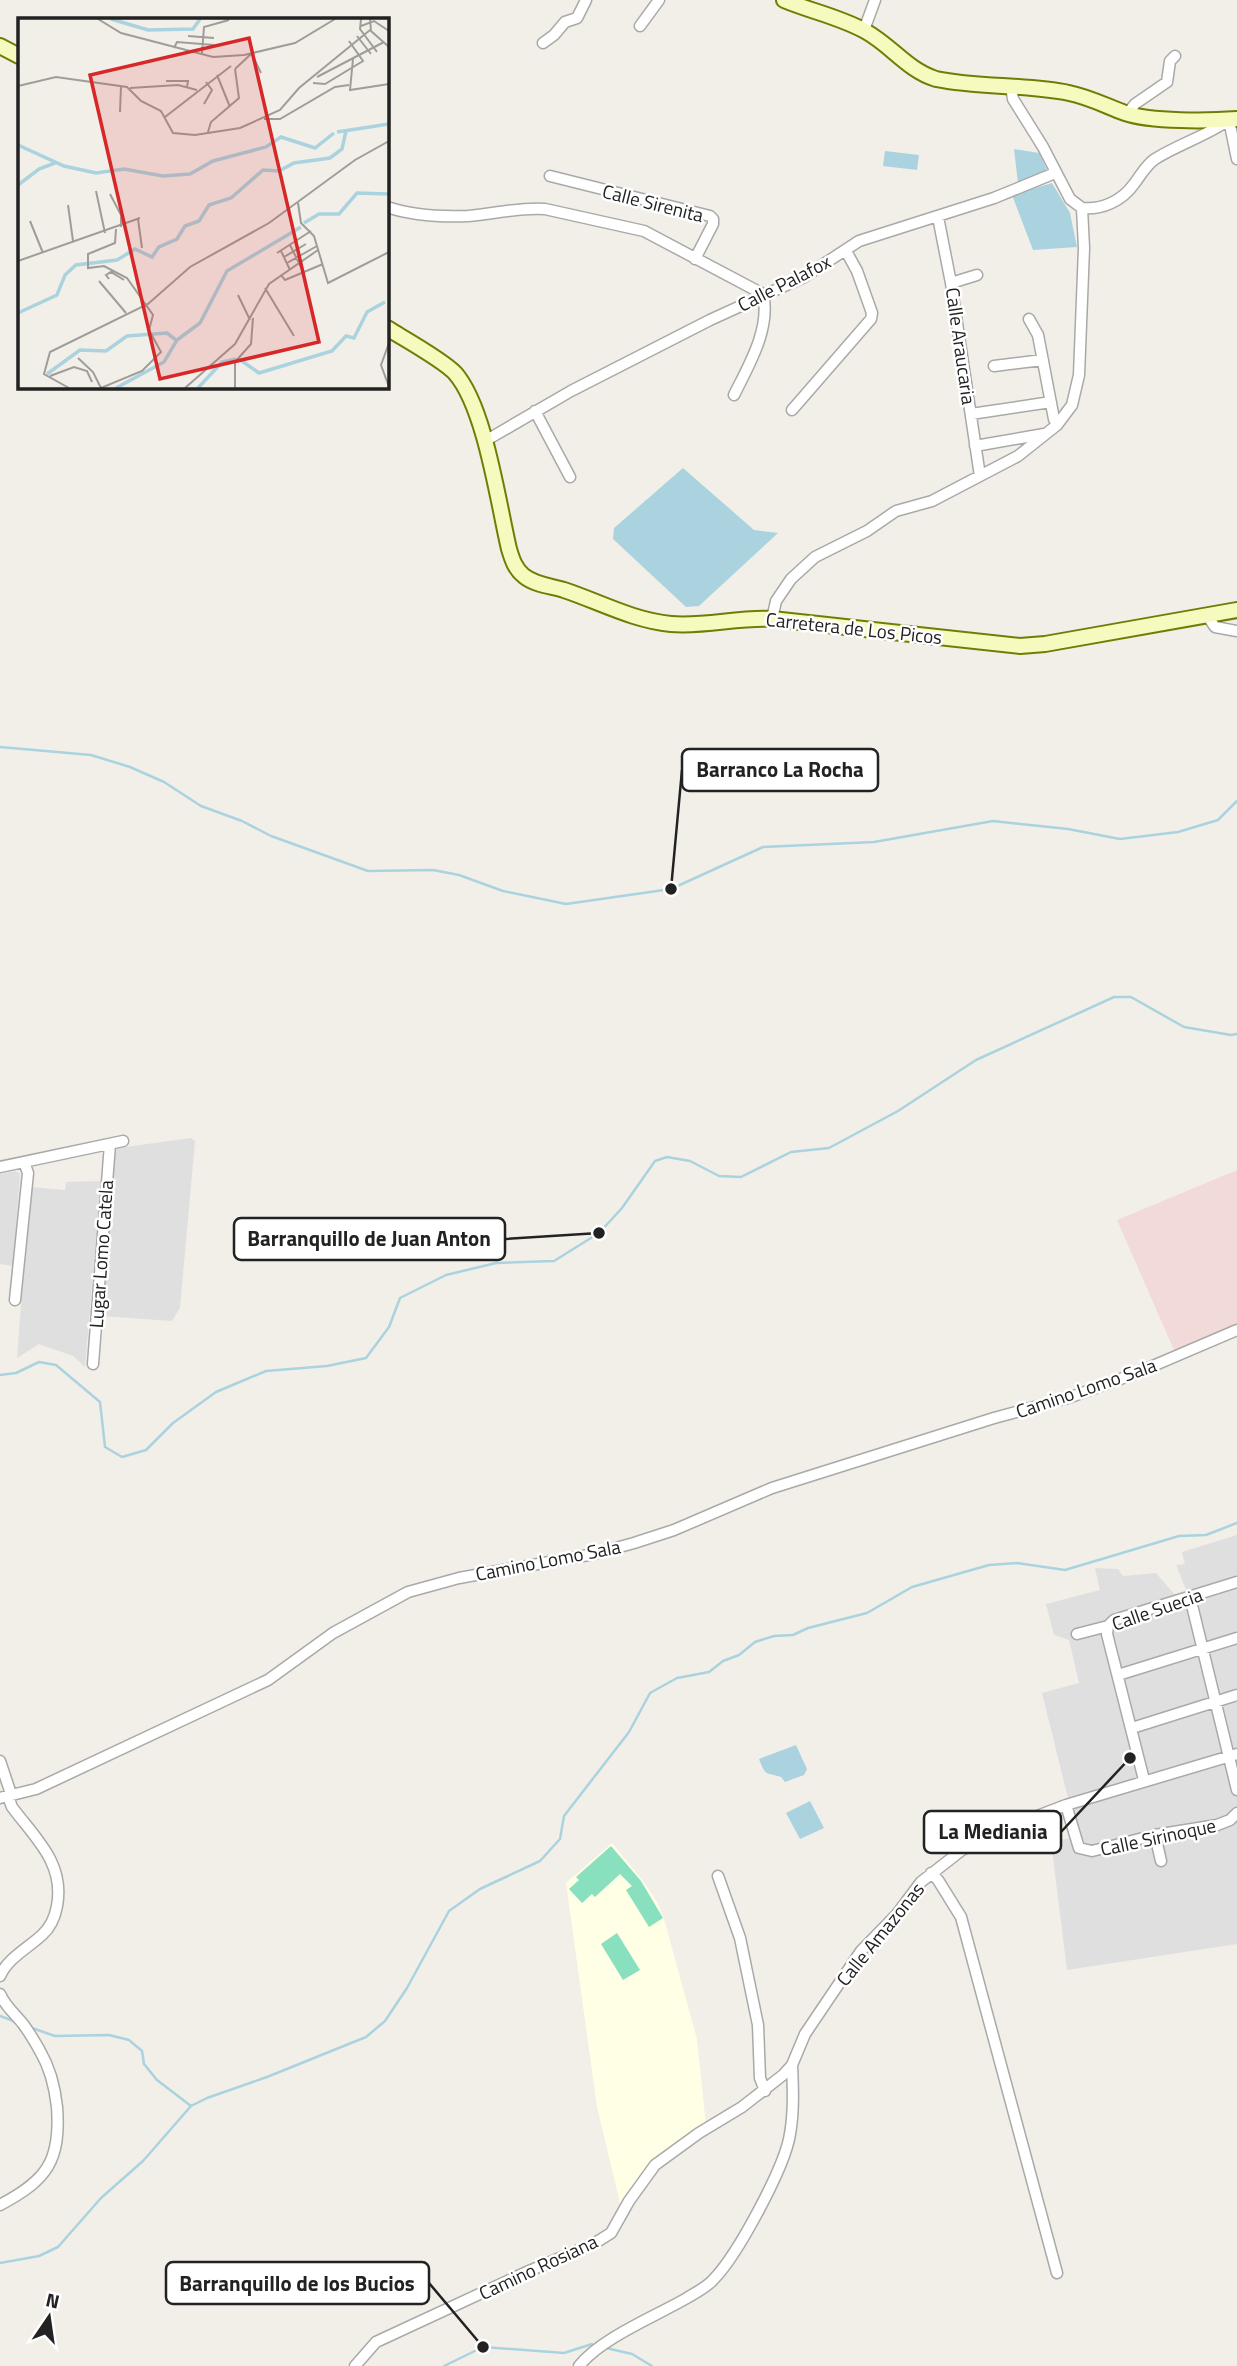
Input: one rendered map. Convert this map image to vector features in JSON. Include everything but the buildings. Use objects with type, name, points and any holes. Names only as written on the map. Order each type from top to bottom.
[{"type":"main road","points":[[784,0],[864,30],[921,75],[951,82],[1070,93],[1100,102],[1126,114],[1172,119],[1233,119]]},
{"type":"main road","points":[[0,46],[18,55]]},
{"type":"main road","name":"Carretera de Los Picos","points":[[388,329],[453,370],[465,387],[479,420],[512,559],[517,568],[532,581],[632,618],[696,624],[759,618],[1020,646],[1208,617],[1237,610]]},
{"type":"street","points":[[543,43],[565,22],[577,18],[586,0]]},
{"type":"street","points":[[640,26],[659,0]]},
{"type":"street","points":[[864,30],[875,0]]},
{"type":"street","points":[[1126,114],[1135,104],[1167,82],[1170,61],[1175,56]]},
{"type":"street","points":[[1011,87],[1013,99],[1043,147],[1070,199],[1082,208],[1092,209],[1118,200],[1133,187],[1154,159],[1233,119],[1237,159]]},
{"type":"street","name":"Calle Palafox","points":[[485,442],[536,411],[710,320],[804,277],[859,241],[994,198],[1055,173]]},
{"type":"street","name":"Calle Sirenita","points":[[550,176],[710,216],[713,224],[695,258]]},
{"type":"street","points":[[388,207],[423,214],[467,216],[533,208],[634,227],[763,294],[763,327],[734,395]]},
{"type":"street","points":[[772,619],[776,601],[791,579],[815,557],[867,531],[896,511],[932,501],[1018,456],[1057,425],[1072,405],[1079,375],[1084,248],[1082,208]]},
{"type":"street","name":"Calle Araucaria","points":[[938,217],[951,283],[980,476]]},
{"type":"street","points":[[792,410],[872,319],[857,271],[846,251]]},
{"type":"street","points":[[951,283],[977,275]]},
{"type":"street","points":[[1029,319],[1038,335],[1057,425]]},
{"type":"street","points":[[993,366],[1043,360]]},
{"type":"street","points":[[971,414],[1051,402]]},
{"type":"street","points":[[536,411],[570,477]]},
{"type":"street","points":[[975,446],[1048,433]]},
{"type":"street","points":[[1208,617],[1215,628],[1237,631]]},
{"type":"street","points":[[0,1167],[122,1141]]},
{"type":"street","name":"Lugar Lomo Catela","points":[[93,1364],[110,1144]]},
{"type":"street","points":[[15,1300],[28,1173],[24,1162]]},
{"type":"street","name":"Camino Lomo Sala","points":[[0,1798],[36,1789],[268,1680],[333,1633],[408,1592],[458,1578],[593,1554],[634,1543],[674,1530],[772,1488],[994,1418],[1071,1397],[1134,1374],[1237,1330]]},
{"type":"street","name":"Calle Suecia","points":[[1077,1634],[1237,1582]]},
{"type":"street","points":[[1190,1597],[1216,1701],[1234,1754],[1237,1790]]},
{"type":"street","points":[[1108,1626],[1107,1634],[1144,1780]]},
{"type":"street","points":[[1118,1675],[1237,1638]]},
{"type":"street","points":[[1132,1728],[1237,1695]]},
{"type":"street","name":"Calle Amazonas","points":[[792,2065],[806,2035],[861,1951],[897,1914],[920,1882],[962,1850],[1014,1825],[1066,1805],[1234,1754]]},
{"type":"street","points":[[0,1760],[12,1794],[9,1799],[12,1807],[38,1838],[55,1866],[59,1882],[58,1899],[52,1922],[46,1932],[7,1964],[0,1976]]},
{"type":"street","name":"Calle Sirinoque","points":[[1066,1805],[1079,1848],[1086,1851],[1155,1835],[1217,1825],[1230,1821],[1237,1813]]},
{"type":"street","points":[[1155,1835],[1161,1861]]},
{"type":"street","points":[[931,1873],[961,1917],[1057,2273]]},
{"type":"street","points":[[718,1876],[740,1937],[758,2025],[760,2078],[765,2091]]},
{"type":"street","points":[[0,1994],[24,2026],[49,2070],[56,2099],[58,2131],[54,2154],[40,2176],[29,2189],[0,2205]]},
{"type":"street","points":[[579,2366],[608,2342],[713,2280],[727,2261],[750,2225],[785,2156],[793,2107],[792,2065]]},
{"type":"street","name":"Camino Rosiana","points":[[355,2366],[376,2343],[595,2243],[611,2233],[629,2201],[655,2165],[765,2091],[792,2065]]},
{"type":"shaded area","points":[[191,1138],[195,1141],[180,1308],[172,1321],[101,1316],[115,1152],[118,1148]]},
{"type":"shaded area","points":[[1237,1170],[1237,1324],[1174,1350],[1117,1220]]},
{"type":"shaded area","points":[[16,1171],[20,1174],[13,1266],[0,1264],[0,1174]]},
{"type":"shaded area","points":[[101,1181],[85,1367],[73,1356],[39,1344],[17,1358],[30,1187],[65,1190],[66,1182]]},
{"type":"shaded area","points":[[1237,1535],[1237,1944],[1067,1970],[1051,1842],[1070,1838],[1058,1801],[1068,1798],[1042,1693],[1079,1683],[1069,1640],[1054,1635],[1046,1604],[1100,1590],[1095,1568],[1118,1569],[1123,1576],[1156,1573],[1175,1595],[1187,1592],[1176,1565],[1185,1564],[1182,1552]]},
{"type":"shaded area","points":[[612,1843],[643,1881],[664,1919],[697,2039],[706,2126],[637,2183],[620,2203],[597,2107],[566,1883]]},
{"type":"green space","points":[[611,1846],[641,1881],[663,1918],[649,1927],[626,1890],[632,1886],[620,1874],[595,1897],[592,1894],[582,1903],[569,1889],[579,1880],[576,1877]]},
{"type":"green space","points":[[617,1933],[640,1970],[623,1980],[601,1944]]},
{"type":"water","points":[[1014,149],[1039,153],[1047,170],[1018,183]]},
{"type":"water","points":[[885,151],[919,155],[917,170],[883,166]]},
{"type":"water","points":[[1052,183],[1070,213],[1077,247],[1033,250],[1012,195]]},
{"type":"water","points":[[683,468],[754,530],[778,533],[699,606],[686,607],[613,539],[614,528]]},
{"type":"water","points":[[796,1745],[807,1769],[804,1775],[785,1782],[781,1777],[765,1771],[759,1759]]},
{"type":"water","points":[[810,1801],[824,1828],[800,1839],[786,1813]]},
{"type":"waterway","points":[[0,747],[91,755],[130,767],[164,782],[201,806],[242,821],[271,836],[368,871],[433,870],[459,875],[503,891],[566,904],[671,889],[763,847],[874,842],[993,821],[1068,829],[1120,839],[1178,832],[1218,820],[1237,801]]},
{"type":"waterway","points":[[0,1375],[16,1373],[39,1362],[56,1365],[100,1402],[105,1447],[122,1457],[146,1450],[173,1423],[216,1392],[266,1371],[327,1366],[366,1358],[389,1327],[400,1298],[446,1275],[496,1263],[554,1261],[599,1233],[622,1208],[655,1161],[667,1157],[690,1161],[719,1176],[741,1177],[791,1152],[829,1148],[898,1111],[976,1060],[1114,997],[1131,997],[1184,1027],[1237,1034]]},
{"type":"waterway","points":[[0,2263],[39,2256],[58,2247],[101,2198],[143,2161],[191,2106],[366,2037],[385,2021],[407,1988],[449,1911],[480,1889],[540,1861],[560,1839],[564,1816],[629,1732],[650,1693],[677,1678],[709,1672],[723,1661],[739,1655],[755,1642],[774,1636],[793,1635],[808,1628],[867,1613],[912,1587],[989,1565],[1017,1563],[1065,1570],[1179,1536],[1206,1535],[1237,1523]]},
{"type":"waterway","points":[[0,2016],[16,2022]]},
{"type":"waterway","points":[[29,2027],[55,2036],[109,2035],[129,2040],[142,2051],[144,2064],[157,2080],[191,2106]]},
{"type":"waterway","points":[[444,2366],[483,2347],[564,2353],[592,2344]]},
{"type":"waterway","points":[[606,2348],[632,2354],[652,2366]]},
{"type":"place","name":"Barranco La Rocha","points":[[671,889]]},
{"type":"place","name":"Barranquillo de Juan Anton","points":[[599,1233]]},
{"type":"place","name":"La Mediania","points":[[1130,1758]]},
{"type":"place","name":"Barranquillo de los Bucios","points":[[483,2347]]}]
